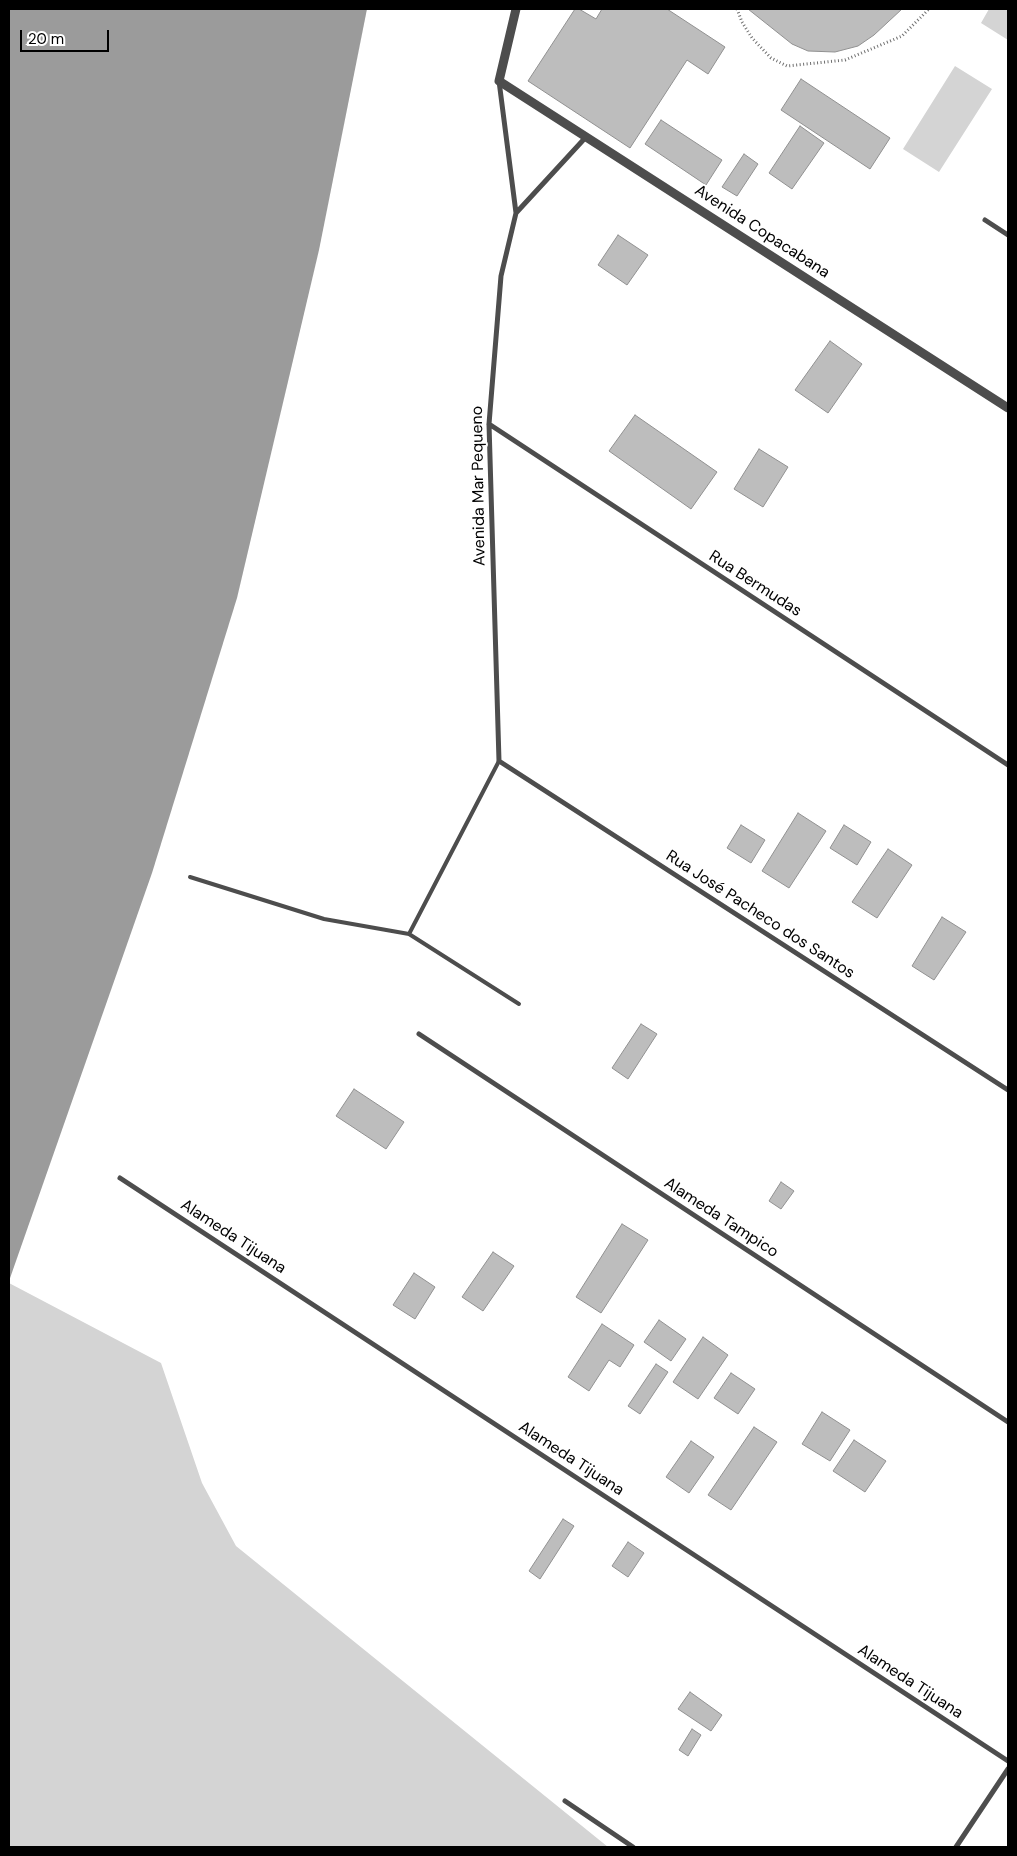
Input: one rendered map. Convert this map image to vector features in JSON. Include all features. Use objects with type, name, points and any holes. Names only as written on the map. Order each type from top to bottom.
[{"type":"street","points":[[499,81],[516,9]]},
{"type":"street","name":"Avenida Copacabana","points":[[499,81],[1008,408]]},
{"type":"street","name":"Avenida Mar Pequeno","points":[[499,81],[516,212],[501,276],[489,424],[499,761]]},
{"type":"street","name":"Avenida Mar Pequeno","points":[[516,212],[586,137]]},
{"type":"street","points":[[985,220],[1008,235]]},
{"type":"street","name":"Rua Bermudas","points":[[489,424],[1008,765]]},
{"type":"street","name":"Rua José Pacheco dos Santos","points":[[499,761],[1008,1090]]},
{"type":"street","name":"Alameda Tampico","points":[[419,1034],[1008,1422]]},
{"type":"street","name":"Alameda Tijuana","points":[[120,1178],[1008,1761]]},
{"type":"street","points":[[956,1847],[1008,1768]]},
{"type":"street","points":[[564,1801],[633,1847]]},
{"type":"lane","points":[[409,934],[499,761]]},
{"type":"lane","points":[[190,877],[324,919],[409,934],[519,1004]]},
{"type":"path","points":[[738,9],[742,22],[752,38],[771,58],[787,66],[846,60],[902,36],[930,9]]},
{"type":"shaded area","points":[[9,9],[367,9],[319,250],[237,598],[152,873],[9,1281]]},
{"type":"shaded area","points":[[989,9],[1008,9],[1008,40],[981,23]]},
{"type":"shaded area","points":[[955,66],[992,89],[939,172],[903,149]]},
{"type":"shaded area","points":[[9,1283],[161,1363],[202,1483],[236,1546],[608,1847],[9,1847]]},
{"type":"building","points":[[575,9],[579,9],[596,19],[602,9],[667,9],[725,47],[708,74],[687,60],[630,148],[528,81]]},
{"type":"building","points":[[748,9],[902,9],[874,35],[858,46],[835,52],[808,51],[792,44]]},
{"type":"building","points":[[801,79],[890,138],[870,169],[781,110]]},
{"type":"building","points":[[661,120],[722,160],[706,185],[645,144]]},
{"type":"building","points":[[800,126],[824,143],[792,189],[769,173]]},
{"type":"building","points":[[744,154],[758,164],[737,196],[722,187]]},
{"type":"building","points":[[618,235],[648,255],[627,285],[598,265]]},
{"type":"building","points":[[830,341],[862,364],[828,413],[795,390]]},
{"type":"building","points":[[635,415],[717,472],[691,509],[609,451]]},
{"type":"building","points":[[759,449],[788,467],[763,507],[734,489]]},
{"type":"building","points":[[798,813],[826,831],[789,888],[762,871]]},
{"type":"building","points":[[741,825],[765,840],[751,863],[727,848]]},
{"type":"building","points":[[844,825],[871,842],[857,865],[830,848]]},
{"type":"building","points":[[888,849],[912,865],[877,918],[852,902]]},
{"type":"building","points":[[942,917],[966,932],[934,980],[912,966]]},
{"type":"building","points":[[641,1024],[657,1034],[628,1079],[612,1068]]},
{"type":"building","points":[[354,1089],[404,1122],[386,1149],[336,1116]]},
{"type":"building","points":[[781,1182],[794,1191],[781,1209],[769,1201]]},
{"type":"building","points":[[622,1224],[648,1240],[601,1313],[576,1297]]},
{"type":"building","points":[[493,1252],[514,1266],[483,1311],[462,1297]]},
{"type":"building","points":[[414,1273],[435,1287],[415,1319],[393,1305]]},
{"type":"building","points":[[659,1320],[686,1339],[671,1361],[644,1342]]},
{"type":"building","points":[[602,1324],[634,1345],[620,1367],[609,1360],[589,1391],[568,1377]]},
{"type":"building","points":[[703,1337],[728,1355],[698,1399],[673,1382]]},
{"type":"building","points":[[656,1364],[668,1372],[640,1414],[628,1406]]},
{"type":"building","points":[[731,1373],[755,1389],[738,1414],[714,1398]]},
{"type":"building","points":[[822,1412],[850,1430],[830,1461],[802,1444]]},
{"type":"building","points":[[754,1427],[777,1442],[731,1510],[708,1495]]},
{"type":"building","points":[[854,1440],[886,1461],[865,1492],[833,1471]]},
{"type":"building","points":[[691,1441],[714,1457],[689,1493],[666,1477]]},
{"type":"building","points":[[563,1519],[574,1526],[540,1579],[529,1571]]},
{"type":"building","points":[[628,1542],[644,1553],[628,1577],[612,1566]]},
{"type":"building","points":[[690,1692],[722,1715],[711,1731],[678,1709]]},
{"type":"building","points":[[692,1729],[701,1735],[688,1756],[679,1750]]}]
